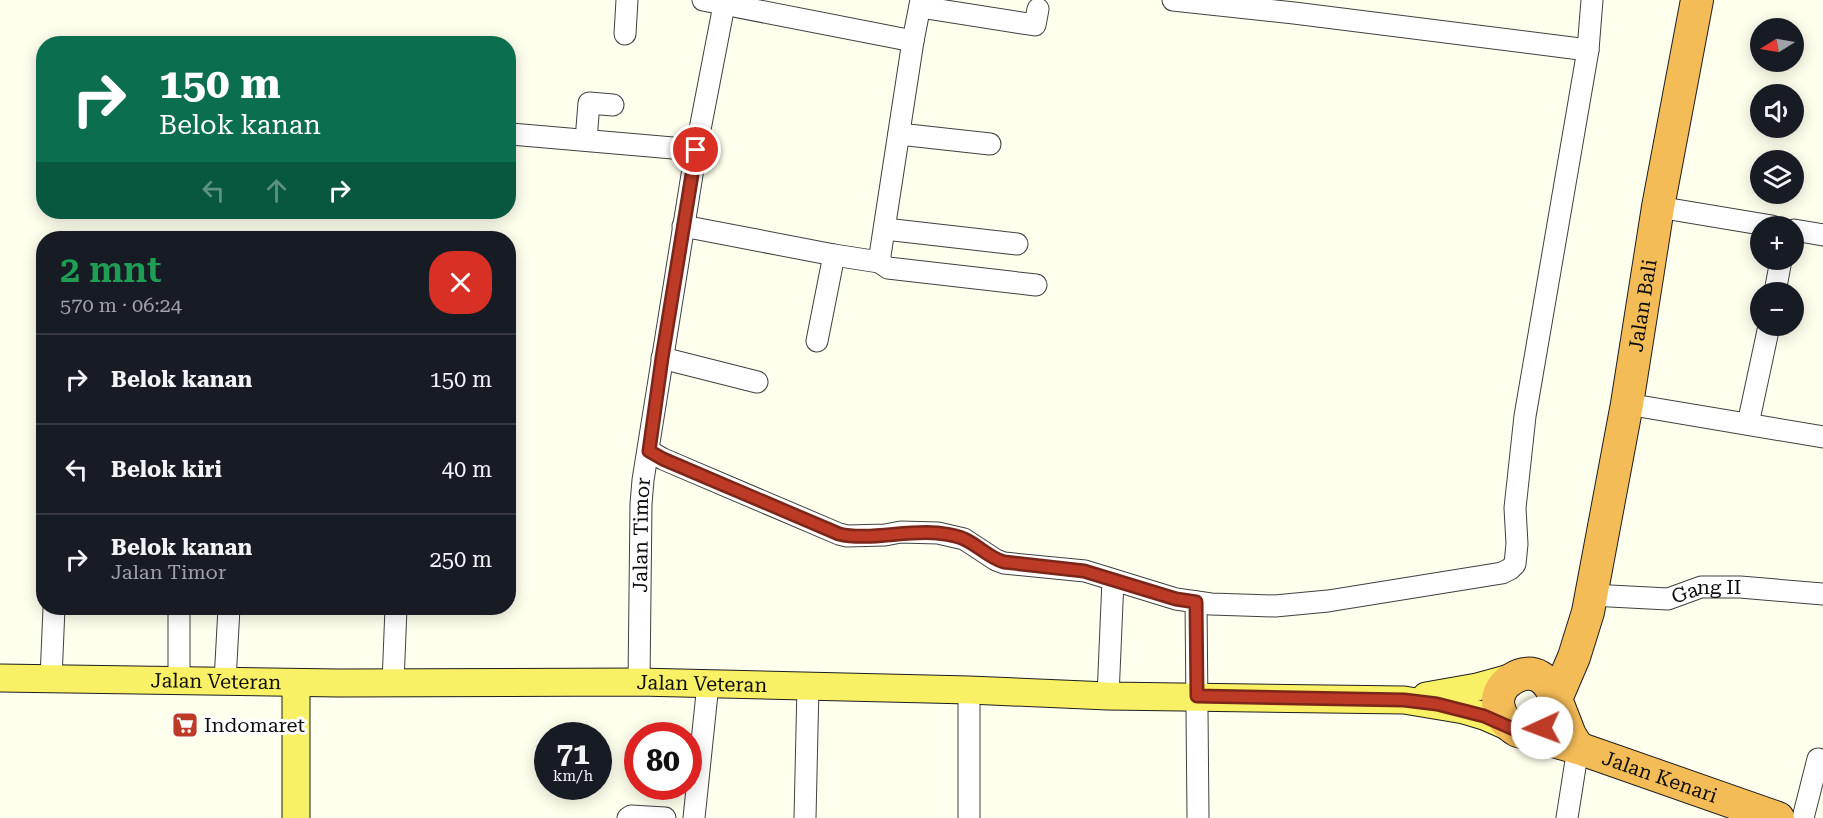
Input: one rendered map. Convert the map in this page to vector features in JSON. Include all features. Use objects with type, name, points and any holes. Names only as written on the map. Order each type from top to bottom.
[{"type":"highway","name":"Jalan Bali","points":[[1556,699],[1574,657],[1590,604],[1627,404],[1658,207],[1696,0]]},
{"type":"highway","points":[[1556,699],[1556,708],[1549,723],[1534,732],[1518,731],[1509,726],[1503,719],[1498,701],[1506,684],[1513,678],[1546,664],[1555,656],[1590,604]]},
{"type":"highway","points":[[1521,675],[1531,675],[1547,683],[1553,690],[1570,735],[1578,748]]},
{"type":"highway","name":"Jalan Kenari","points":[[1518,731],[1578,748],[1778,818]]},
{"type":"main road","name":"Jalan Veteran","points":[[1404,700],[1477,687],[1521,675]]},
{"type":"main road","name":"Jalan Veteran","points":[[0,678],[296,683],[639,682],[969,690],[1108,696],[1404,700],[1437,704],[1484,716],[1518,731]]},
{"type":"main road","points":[[296,683],[296,818]]},
{"type":"street","points":[[625,34],[627,0]]},
{"type":"street","points":[[703,0],[724,2],[913,41]]},
{"type":"street","points":[[1173,0],[1588,50]]},
{"type":"street","points":[[649,453],[839,534],[847,536],[885,535],[901,532],[938,533],[964,539],[996,560],[1084,571],[1113,586],[1176,599],[1197,609],[1211,604],[1299,605],[1502,573],[1515,564],[1517,544],[1515,508],[1525,416],[1588,50],[1592,0]]},
{"type":"street","name":"Jalan Timor","points":[[639,682],[643,480],[696,150],[724,2]]},
{"type":"street","points":[[879,262],[913,41],[921,3],[1035,25],[1038,9]]},
{"type":"street","points":[[586,140],[589,103],[613,105]]},
{"type":"street","points":[[516,134],[696,150]]},
{"type":"street","points":[[899,134],[990,144]]},
{"type":"street","points":[[1658,207],[1750,222]]},
{"type":"street","points":[[684,226],[879,262],[888,268],[1036,285]]},
{"type":"street","points":[[885,229],[1017,243]]},
{"type":"street","points":[[1804,232],[1823,235]]},
{"type":"street","points":[[817,341],[834,255]]},
{"type":"street","points":[[1748,424],[1767,336]]},
{"type":"street","points":[[662,358],[757,382]]},
{"type":"street","points":[[1627,404],[1823,437]]},
{"type":"street","points":[[1108,696],[1113,586]]},
{"type":"street","name":"Gang II","points":[[1590,604],[1668,599],[1701,587],[1823,594]]},
{"type":"street","points":[[1197,609],[1198,818]]},
{"type":"street","points":[[51,678],[54,615]]},
{"type":"street","points":[[179,615],[179,680]]},
{"type":"street","points":[[225,681],[229,615]]},
{"type":"street","points":[[393,683],[396,615]]},
{"type":"street","points":[[694,818],[708,684]]},
{"type":"street","points":[[805,818],[808,686]]},
{"type":"street","points":[[969,690],[969,818]]},
{"type":"street","points":[[1567,818],[1578,748]]},
{"type":"street","points":[[1803,818],[1818,759]]},
{"type":"street","points":[[628,818],[631,816],[665,818]]},
{"type":"place","name":"Indomaret","points":[[185,725]]},
{"type":"route","points":[[696,150],[649,451],[839,534],[847,536],[885,535],[901,532],[938,533],[964,539],[996,560],[1084,571],[1176,599],[1196,602],[1197,696],[1404,700],[1437,704],[1484,716],[1518,731],[1534,732],[1542,728]]}]
